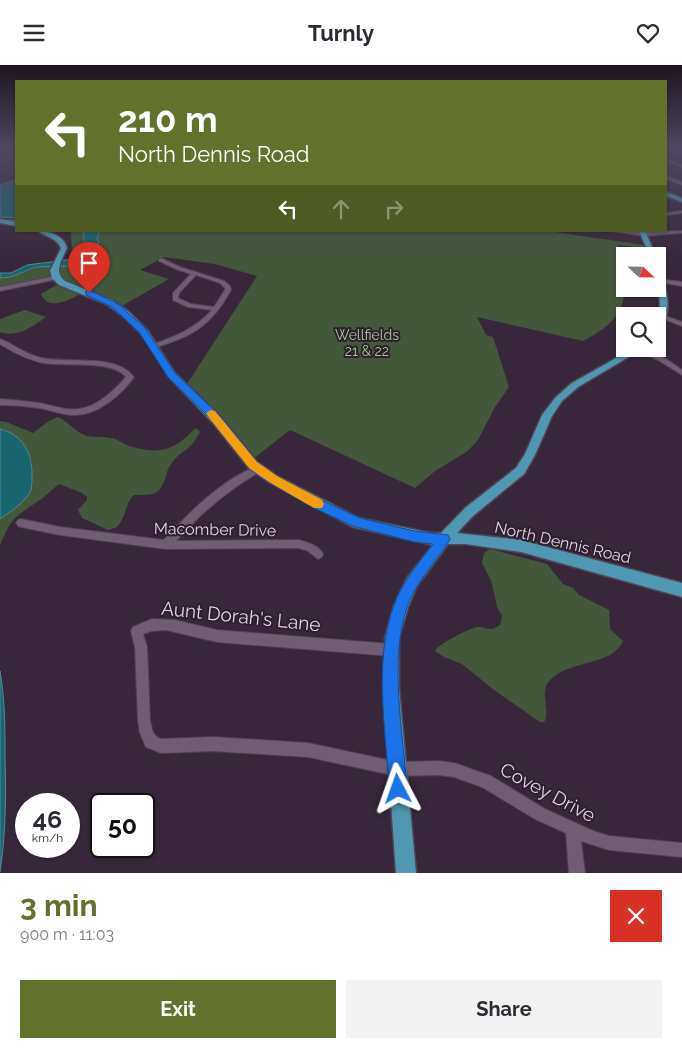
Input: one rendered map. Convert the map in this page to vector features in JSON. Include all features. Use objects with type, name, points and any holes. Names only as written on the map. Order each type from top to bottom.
[{"type":"main road","points":[[667,194],[682,200]]},
{"type":"main road","points":[[2,221],[15,222]]},
{"type":"main road","points":[[43,232],[55,237],[63,244],[64,248],[57,268]]},
{"type":"main road","points":[[643,232],[650,247]]},
{"type":"main road","name":"North Dennis Road","points":[[57,268],[65,284],[115,305],[142,330],[172,375],[217,420],[258,469],[301,495],[358,523],[414,536],[443,539],[465,537],[538,550],[682,590]]},
{"type":"main road","points":[[406,873],[391,688],[391,650],[394,627],[401,606],[412,582],[443,539],[469,512],[520,471],[530,455],[547,415],[564,394],[575,385],[624,357]]},
{"type":"street","points":[[667,214],[682,212]]},
{"type":"street","points":[[643,232],[682,232]]},
{"type":"street","points":[[153,346],[196,330],[216,309],[226,294],[228,287],[161,260]]},
{"type":"street","points":[[0,289],[57,268]]},
{"type":"street","points":[[194,274],[176,293],[176,299],[190,306],[216,309]]},
{"type":"street","points":[[666,282],[682,284]]},
{"type":"street","points":[[666,318],[682,324]]},
{"type":"street","points":[[0,341],[40,360],[115,366],[123,369],[130,377],[124,385],[93,407],[80,412],[0,402]]},
{"type":"street","points":[[656,357],[670,363],[682,373]]},
{"type":"street","points":[[166,545],[206,504],[246,475],[258,469]]},
{"type":"street","name":"Macomber Drive","points":[[20,523],[60,531],[166,545],[300,544],[318,555]]},
{"type":"street","name":"Aunt Dorah's Lane","points":[[143,711],[141,647],[137,631],[152,625],[166,624],[198,633],[233,637],[391,650]]},
{"type":"street","name":"Covey Drive","points":[[143,711],[148,739],[155,745],[213,744],[308,750],[397,769],[439,768],[473,775],[502,790],[540,814],[573,830],[609,843],[682,850]]},
{"type":"street","points":[[573,830],[577,873]]},
{"type":"green space","points":[[71,232],[84,232],[85,245],[75,258],[65,261],[72,257]]},
{"type":"green space","name":"Wellfields 21 & 22","points":[[100,232],[555,232],[644,245],[644,247],[618,245],[618,247],[616,247],[616,297],[623,297],[623,302],[621,307],[616,307],[616,316],[611,322],[583,341],[477,317],[486,335],[493,337],[509,387],[495,407],[478,440],[468,451],[435,471],[415,488],[290,430],[254,458],[221,416],[187,384],[257,276],[215,264],[164,257],[140,270],[169,279],[122,306],[115,300],[61,278],[59,266],[69,265],[87,257],[100,245],[97,238]]},
{"type":"green space","points":[[52,265],[49,272],[53,279],[0,287],[0,278]]},
{"type":"green space","points":[[56,285],[80,293],[71,299],[59,303],[48,302],[41,294]]},
{"type":"green space","points":[[25,310],[46,317],[30,328],[18,333],[0,332],[0,319]]},
{"type":"green space","points":[[58,417],[84,435],[114,439],[129,446],[149,450],[165,449],[180,442],[195,428],[200,431],[190,447],[178,455],[171,464],[162,486],[157,492],[149,495],[134,495],[131,498],[117,527],[108,530],[82,518],[78,510],[87,500],[87,497],[82,493],[59,484],[14,520],[0,546],[0,519],[26,496],[31,482],[32,462],[6,430],[0,429],[0,421],[33,433]]},
{"type":"green space","points":[[490,549],[547,564],[563,584],[573,588],[579,595],[609,610],[610,629],[623,641],[609,655],[567,669],[549,681],[545,691],[546,718],[544,722],[540,722],[494,690],[462,664],[444,657],[435,651],[447,641],[473,628],[491,629],[500,625],[502,616],[497,607],[491,580],[482,563],[484,553]]},
{"type":"shaded area","points":[[0,186],[15,186],[15,218],[0,217]]},
{"type":"shaded area","points":[[84,232],[100,232],[97,238],[99,242],[97,247],[81,261],[66,266],[34,268],[13,276],[0,278],[0,273],[11,273],[27,265],[78,257],[85,245]]},
{"type":"shaded area","points":[[0,429],[14,435],[24,445],[30,458],[32,474],[29,494],[0,519]]},
{"type":"shaded area","points":[[0,671],[4,714],[5,785],[0,872]]},
{"type":"slow traffic","points":[[211,413],[253,465],[264,474],[318,504]]},
{"type":"route","points":[[89,293],[115,305],[142,330],[165,367],[217,420],[253,465],[264,474],[314,502],[358,523],[414,536],[443,539],[412,582],[401,606],[392,638],[391,688],[398,789]]}]
